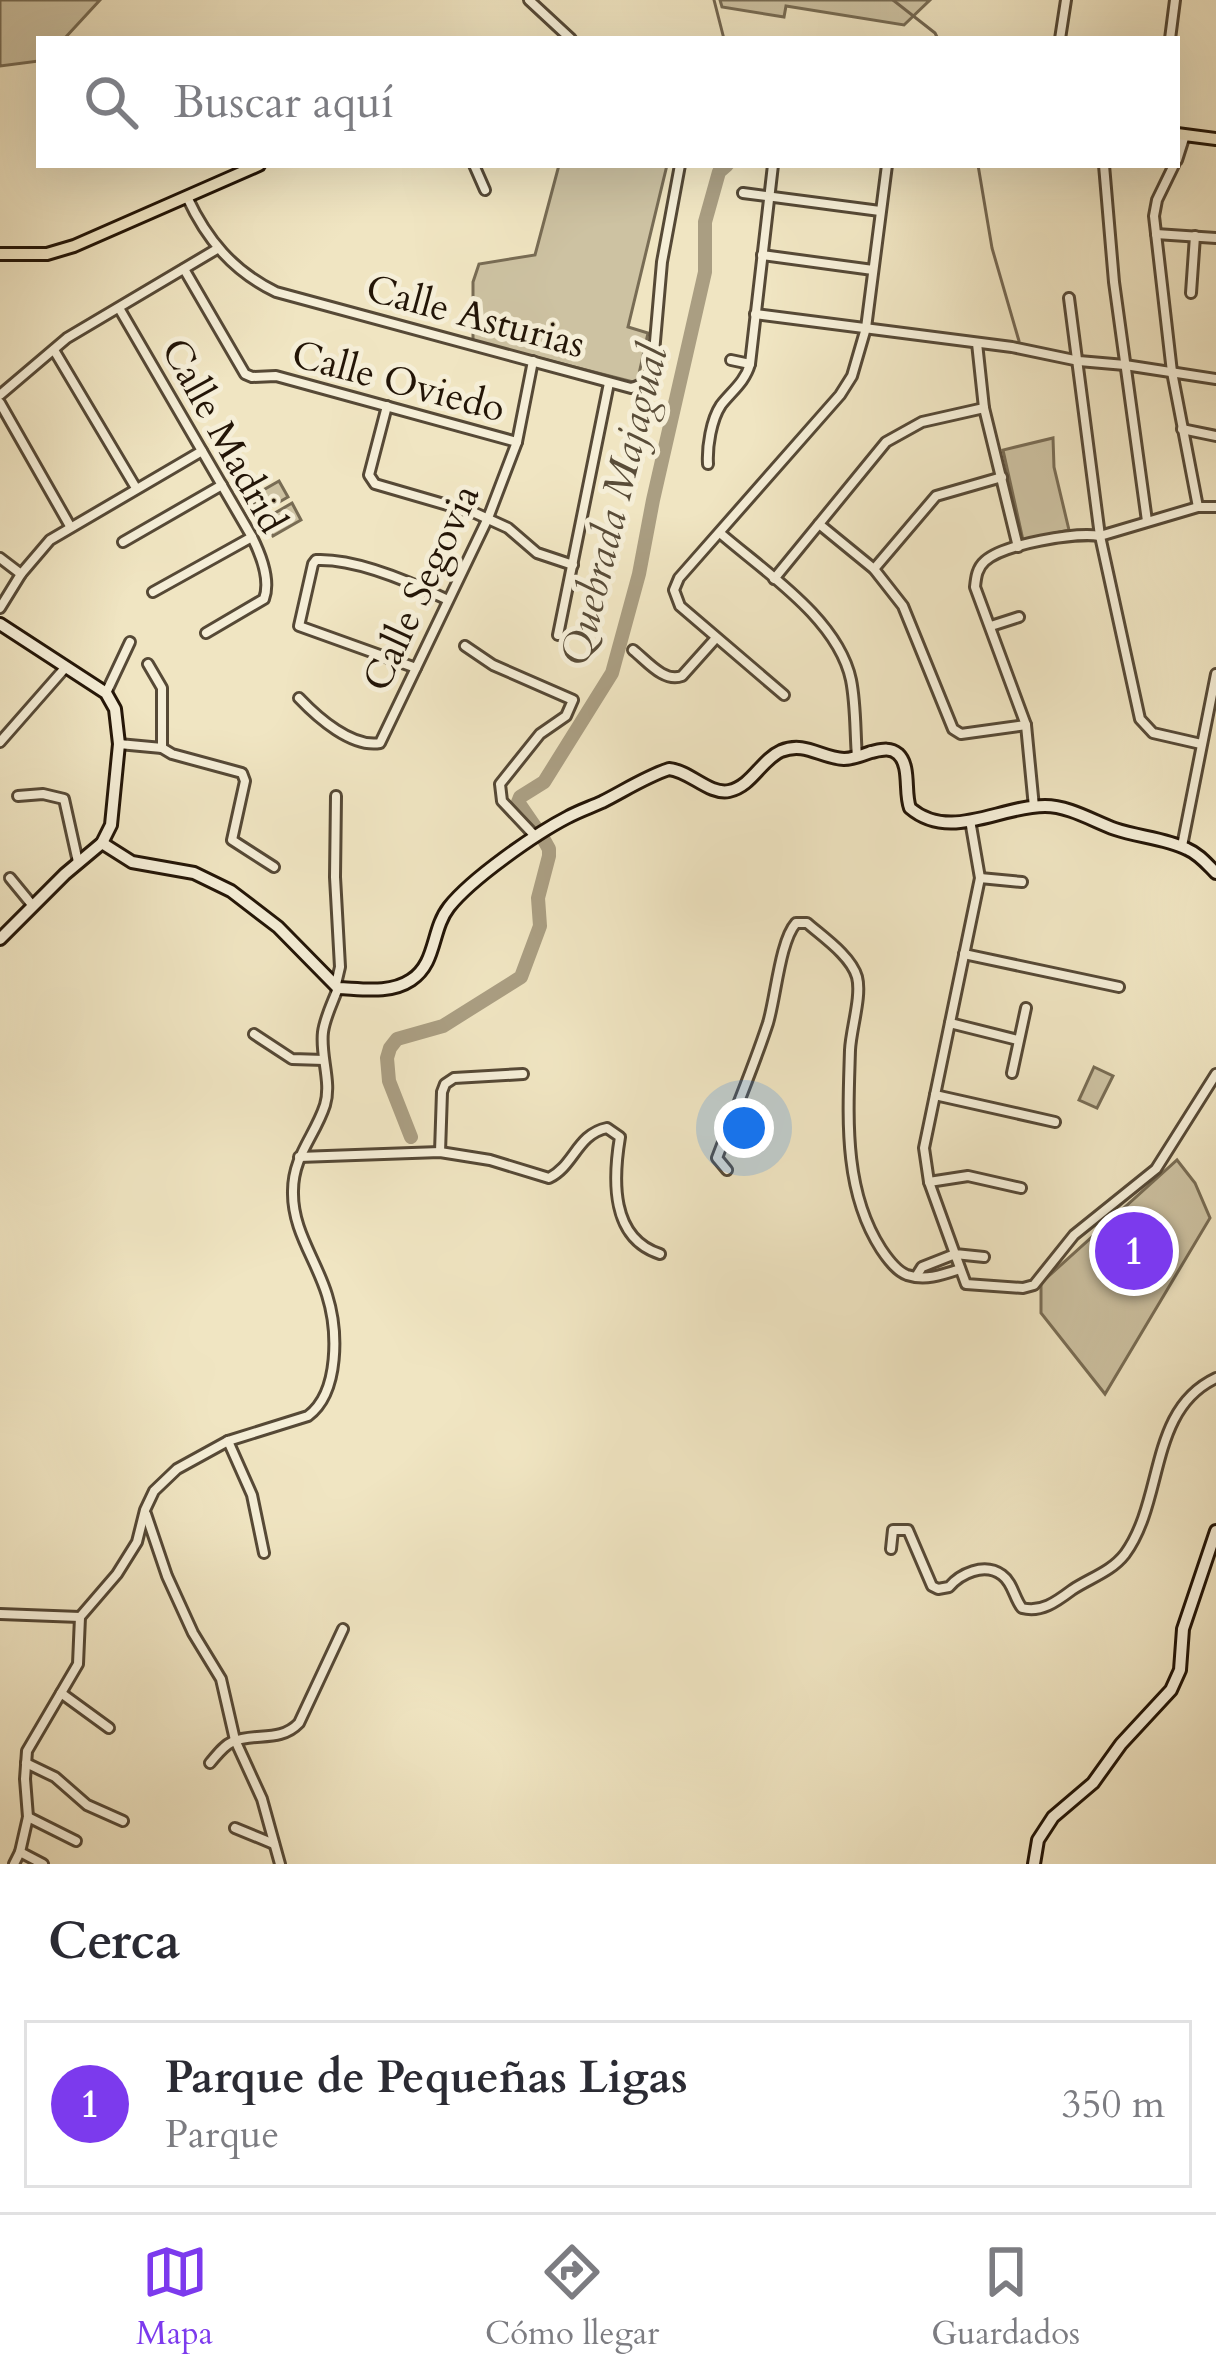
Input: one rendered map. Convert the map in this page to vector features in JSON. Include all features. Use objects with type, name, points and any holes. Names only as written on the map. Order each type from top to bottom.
[{"type":"main road","points":[[1181,134],[1216,139]]},
{"type":"main road","points":[[0,254],[47,254],[74,246],[253,168]]},
{"type":"street","points":[[529,0],[568,36]]},
{"type":"street","points":[[1060,36],[1066,0]]},
{"type":"street","points":[[1170,36],[1175,0]]},
{"type":"street","points":[[475,168],[484,190]]},
{"type":"street","name":"Calle Asturias","points":[[187,197],[217,249],[276,292],[631,388],[642,384],[653,364],[662,262],[679,168]]},
{"type":"street","points":[[708,464],[715,416],[742,383],[750,364],[773,168]]},
{"type":"street","points":[[784,695],[680,606],[674,590],[679,578],[852,376],[866,328],[887,168]]},
{"type":"street","points":[[1104,168],[1124,365],[1147,521]]},
{"type":"street","points":[[1173,168],[1156,200],[1156,234],[1172,372],[1198,507]]},
{"type":"street","points":[[743,193],[880,211]]},
{"type":"street","points":[[1156,234],[1216,238]]},
{"type":"street","points":[[1191,293],[1195,236]]},
{"type":"street","points":[[70,526],[0,399],[67,338],[217,249]]},
{"type":"street","points":[[762,255],[873,270]]},
{"type":"street","name":"Calle Oviedo","points":[[184,269],[245,374],[276,376],[517,442]]},
{"type":"street","points":[[1069,298],[1100,536],[1140,719],[1153,733],[1201,744]]},
{"type":"street","name":"Calle Madrid","points":[[119,308],[252,537],[267,585],[264,599],[206,633]]},
{"type":"street","points":[[755,314],[1012,347],[1216,380]]},
{"type":"street","points":[[977,343],[984,408],[1018,547]]},
{"type":"street","points":[[54,350],[136,488]]},
{"type":"street","points":[[731,360],[750,364]]},
{"type":"street","name":"Calle Segovia","points":[[299,698],[333,727],[366,745],[376,745],[383,738],[488,518],[517,442],[533,362]]},
{"type":"street","points":[[558,634],[609,383]]},
{"type":"street","points":[[387,406],[370,480],[488,518],[537,553],[573,565]]},
{"type":"street","points":[[774,579],[874,454],[898,433],[922,422],[984,408]]},
{"type":"street","points":[[1182,429],[1216,436]]},
{"type":"street","points":[[0,608],[50,541],[202,451]]},
{"type":"street","points":[[874,569],[936,496],[1002,476]]},
{"type":"street","points":[[123,542],[222,485]]},
{"type":"street","points":[[1034,807],[1026,725],[975,587],[976,573],[987,559],[1018,547],[1100,536],[1198,507],[1216,507]]},
{"type":"street","points":[[819,524],[874,569],[893,592],[910,620],[952,729],[961,734],[1026,725]]},
{"type":"street","points":[[720,533],[820,620],[841,651],[852,686],[857,757]]},
{"type":"street","points":[[153,592],[252,537]]},
{"type":"street","points":[[0,558],[21,574]]},
{"type":"street","points":[[416,668],[299,626],[313,564],[330,560],[369,570],[448,600]]},
{"type":"street","points":[[991,626],[1019,617]]},
{"type":"street","points":[[0,624],[106,693],[116,709],[119,744],[111,825],[102,843],[0,939]]},
{"type":"street","points":[[634,650],[676,679],[716,638]]},
{"type":"street","points":[[106,693],[130,642]]},
{"type":"street","points":[[465,646],[493,665],[573,700],[566,716],[540,734],[500,784],[502,801],[536,837]]},
{"type":"street","points":[[148,664],[162,688],[162,748]]},
{"type":"street","points":[[0,742],[65,668]]},
{"type":"street","points":[[1182,846],[1216,674]]},
{"type":"street","points":[[119,744],[162,748],[242,773],[245,781],[232,840],[274,867]]},
{"type":"street","points":[[102,843],[132,862],[194,873],[231,891],[278,927],[337,986],[385,989],[399,987],[425,968],[447,910],[471,885],[567,818],[663,771],[681,770],[716,790],[727,791],[747,781],[774,755],[794,747],[842,759],[894,751],[905,766],[907,802],[914,812],[936,822],[1055,807],[1115,830],[1182,846],[1216,873]]},
{"type":"street","points":[[18,796],[43,794],[64,799],[78,862]]},
{"type":"street","points":[[14,1864],[28,1817],[26,1763],[33,1738],[78,1664],[80,1617],[136,1542],[154,1491],[177,1469],[227,1441],[308,1416],[318,1409],[329,1384],[331,1309],[296,1225],[293,1181],[299,1157],[324,1108],[324,1026],[340,967],[336,796]]},
{"type":"street","points":[[970,820],[980,878],[924,1148],[929,1182],[966,1284],[1034,1285],[1074,1235],[1156,1169],[1216,1074]]},
{"type":"street","points":[[10,878],[32,906]]},
{"type":"street","points":[[980,878],[1022,882]]},
{"type":"street","points":[[727,1170],[718,1158],[776,995],[787,937],[796,922],[807,922],[856,973],[850,1152],[868,1226],[886,1257],[903,1273],[927,1279],[960,1269]]},
{"type":"street","points":[[964,954],[1119,986]]},
{"type":"street","points":[[1012,1073],[1026,1008]]},
{"type":"street","points":[[950,1023],[1018,1040]]},
{"type":"street","points":[[254,1034],[292,1059],[324,1060]]},
{"type":"street","points":[[440,1152],[442,1092],[449,1080],[523,1074]]},
{"type":"street","points":[[935,1095],[1055,1122]]},
{"type":"street","points":[[299,1157],[440,1152],[490,1160],[549,1178],[562,1169],[585,1137],[602,1128],[613,1130],[620,1137],[616,1185],[620,1216],[647,1250],[660,1255]]},
{"type":"street","points":[[929,1182],[968,1176],[1021,1188]]},
{"type":"street","points":[[917,1275],[922,1267],[955,1254],[984,1256]]},
{"type":"street","points":[[891,1549],[893,1530],[908,1530],[932,1586],[949,1587],[958,1575],[969,1571],[992,1571],[1004,1576],[1022,1608],[1042,1609],[1106,1572],[1126,1551],[1146,1516],[1163,1444],[1175,1416],[1195,1389],[1216,1378]]},
{"type":"street","points":[[227,1441],[251,1495],[264,1553]]},
{"type":"street","points":[[145,1510],[167,1576],[221,1679],[235,1741],[262,1798],[280,1864]]},
{"type":"street","points":[[1034,1864],[1038,1840],[1053,1817],[1093,1784],[1121,1744],[1171,1690],[1180,1670],[1183,1629],[1216,1532]]},
{"type":"street","points":[[0,1614],[80,1617]]},
{"type":"street","points":[[211,1763],[235,1741],[276,1736],[299,1724],[343,1629]]},
{"type":"street","points":[[62,1693],[109,1728]]},
{"type":"street","points":[[26,1763],[56,1777],[87,1805],[123,1821]]},
{"type":"street","points":[[28,1817],[76,1841]]},
{"type":"street","points":[[235,1828],[276,1845]]},
{"type":"street","points":[[20,1852],[43,1864]]},
{"type":"shaded area","points":[[0,0],[100,0],[67,36],[36,36],[36,61],[0,66]]},
{"type":"shaded area","points":[[720,0],[930,0],[904,25],[786,6],[784,17],[722,7]]},
{"type":"shaded area","points":[[558,168],[666,168],[628,327],[648,333],[637,383],[473,341],[473,282],[479,264],[535,255]]},
{"type":"shaded area","points":[[1053,438],[1054,467],[1069,530],[1023,540],[1003,450]]},
{"type":"shaded area","points":[[279,481],[288,497],[260,513],[251,497]]},
{"type":"shaded area","points":[[292,503],[301,520],[273,536],[263,520]]},
{"type":"shaded area","points":[[1094,1067],[1113,1076],[1097,1108],[1079,1100]]},
{"type":"shaded area","points":[[1177,1160],[1195,1183],[1210,1218],[1105,1394],[1041,1313],[1041,1283]]},
{"type":"waterway","name":"Quebrada Majagual","points":[[714,0],[723,36]]},
{"type":"waterway","points":[[893,0],[936,36]]},
{"type":"waterway","name":"Quebrada Majagual","points":[[538,831],[518,802],[520,797],[544,782],[612,673],[639,574],[705,272],[705,222],[724,168]]},
{"type":"waterway","points":[[979,168],[992,248],[1019,341]]},
{"type":"waterway","name":"Quebrada Majagual","points":[[411,1137],[389,1081],[390,1048],[397,1039],[443,1026],[521,977],[540,926],[538,898],[549,856],[544,840]]},
{"type":"place","name":"Parque de Pequeñas Ligas","points":[[1134,1251]]}]
